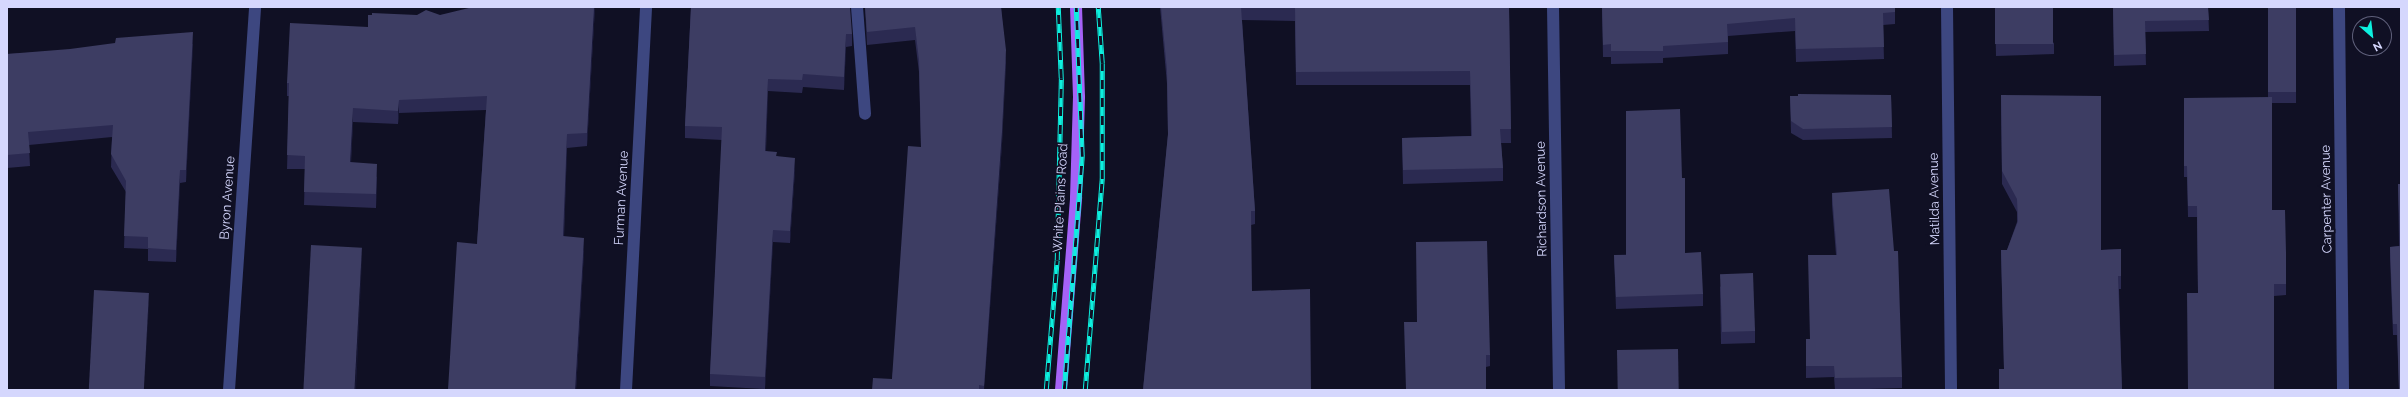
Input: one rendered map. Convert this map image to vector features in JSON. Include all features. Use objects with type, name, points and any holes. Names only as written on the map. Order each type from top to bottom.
[{"type":"main road","name":"White Plains Road","points":[[1062,390],[1076,198],[1079,97],[1076,7]]},
{"type":"street","name":"Byron Avenue","points":[[229,390],[255,7]]},
{"type":"street","name":"Furman Avenue","points":[[626,390],[646,7]]},
{"type":"street","points":[[856,7],[865,114]]},
{"type":"street","name":"Richardson Avenue","points":[[1553,7],[1559,390]]},
{"type":"street","name":"Matilda Avenue","points":[[1947,7],[1951,390]]},
{"type":"street","name":"Carpenter Avenue","points":[[2339,7],[2343,390]]},
{"type":"building","points":[[473,7],[594,7],[587,133],[567,134],[563,236],[584,238],[575,390],[448,390],[457,242],[477,244],[487,96],[399,100],[398,111],[353,108],[350,162],[377,164],[376,194],[304,192],[305,156],[287,155],[289,83],[287,83],[290,23],[368,27],[368,15],[372,15],[372,13],[417,15],[426,10],[440,15]]},
{"type":"building","points":[[691,7],[850,7],[852,34],[846,34],[844,77],[803,74],[802,80],[768,79],[765,151],[777,152],[776,156],[795,158],[790,231],[773,230],[765,377],[710,374],[722,127],[685,126]]},
{"type":"building","points":[[865,7],[1001,7],[1006,50],[1002,132],[984,386],[979,385],[979,390],[872,390],[873,378],[892,379],[908,146],[921,147],[919,60],[915,27],[867,32]]},
{"type":"building","points":[[1161,7],[1241,7],[1255,211],[1251,211],[1252,291],[1310,289],[1311,390],[1143,390],[1168,134],[1167,70]]},
{"type":"building","points":[[1295,7],[1509,7],[1511,129],[1500,129],[1503,168],[1403,170],[1402,138],[1472,136],[1470,71],[1296,72]]},
{"type":"building","points":[[1602,7],[1895,7],[1895,12],[1883,13],[1884,47],[1796,49],[1795,18],[1727,24],[1728,42],[1663,46],[1663,51],[1611,51],[1611,44],[1603,45]]},
{"type":"building","points":[[1995,7],[2053,7],[2053,44],[1995,44]]},
{"type":"building","points":[[2113,7],[2208,7],[2209,20],[2145,21],[2146,54],[2114,55]]},
{"type":"building","points":[[2268,7],[2296,7],[2296,92],[2268,92]]},
{"type":"building","points":[[193,32],[186,170],[180,170],[176,250],[148,248],[148,237],[124,236],[126,181],[111,154],[113,125],[28,132],[30,153],[7,155],[7,54],[70,49],[115,43],[116,38]]},
{"type":"building","points":[[1798,94],[1891,95],[1892,127],[1803,129],[1791,121],[1790,96],[1798,96]]},
{"type":"building","points":[[2001,95],[2101,96],[2101,250],[2121,249],[2121,276],[2118,276],[2122,390],[1999,390],[1999,369],[2004,369],[2001,250],[2007,250],[2018,221],[2017,199],[2002,171]]},
{"type":"building","points":[[2272,97],[2272,210],[2285,210],[2286,253],[2286,284],[2274,284],[2274,390],[2188,390],[2187,293],[2198,293],[2197,206],[2188,206],[2187,166],[2184,166],[2184,98]]},
{"type":"building","points":[[1680,109],[1682,178],[1685,178],[1685,253],[1701,252],[1703,294],[1616,297],[1614,255],[1626,255],[1626,111]]},
{"type":"building","points":[[2398,184],[2401,184],[2401,390],[2399,390],[2397,324],[2393,324],[2390,247],[2400,246]]},
{"type":"building","points":[[1889,189],[1894,251],[1898,251],[1902,377],[1835,378],[1834,366],[1806,366],[1806,339],[1810,339],[1808,255],[1837,255],[1832,193]]},
{"type":"building","points":[[1487,241],[1490,355],[1486,355],[1486,390],[1406,390],[1404,322],[1417,322],[1416,242]]},
{"type":"building","points":[[311,245],[362,248],[354,390],[303,390]]},
{"type":"building","points":[[1753,273],[1755,331],[1722,332],[1720,274]]},
{"type":"building","points":[[94,290],[149,293],[144,390],[89,390]]},
{"type":"building","points":[[1678,349],[1679,390],[1618,390],[1617,350]]},
{"type":"railway","points":[[1046,390],[1057,260],[1061,78],[1058,7]]},
{"type":"railway","points":[[1064,390],[1082,156],[1076,7]]},
{"type":"railway","points":[[1085,390],[1102,179],[1102,63],[1098,7]]}]
